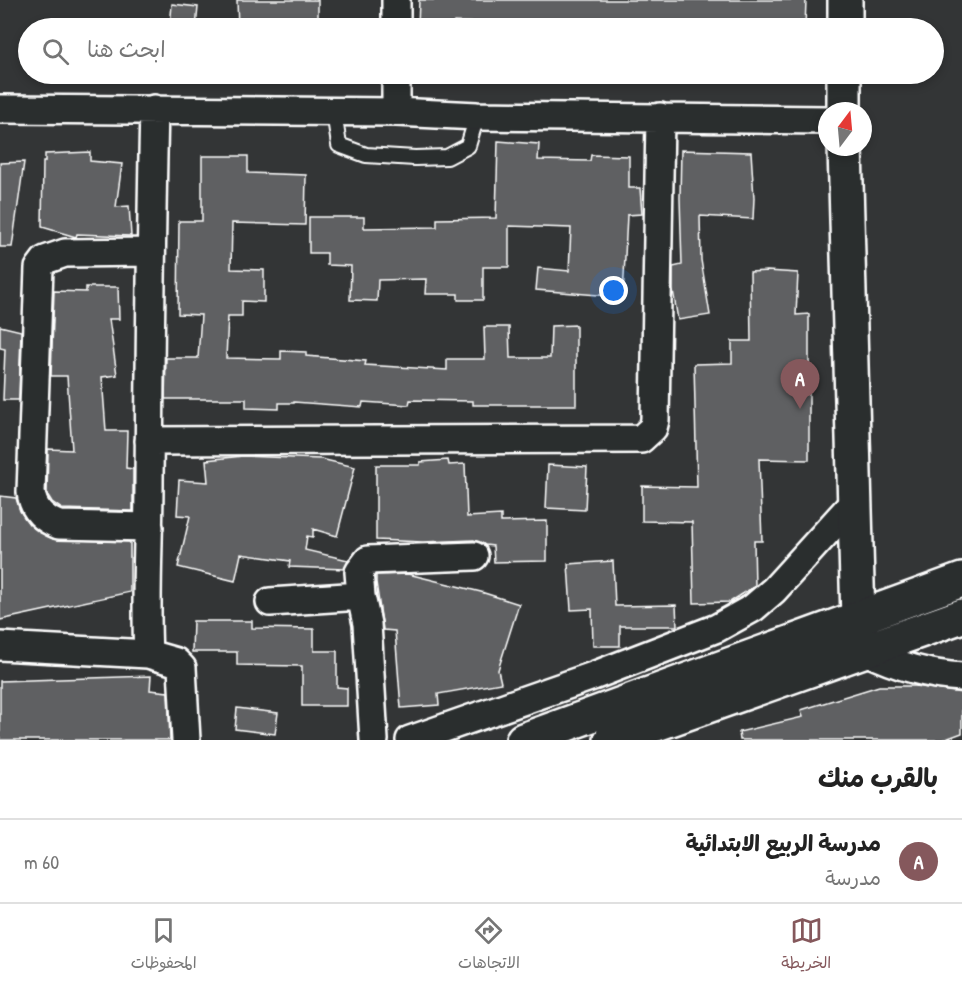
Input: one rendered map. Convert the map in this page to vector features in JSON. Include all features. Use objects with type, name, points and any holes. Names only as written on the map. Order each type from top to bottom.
[{"type":"main road","points":[[845,0],[845,18]]},
{"type":"main road","points":[[844,84],[844,102]]},
{"type":"main road","points":[[845,156],[858,619],[866,651]]},
{"type":"main road","points":[[523,740],[962,580]]},
{"type":"main road","points":[[611,740],[962,616]]},
{"type":"street","points":[[396,0],[396,18]]},
{"type":"street","points":[[396,84],[396,112]]},
{"type":"street","points":[[0,109],[396,112],[477,116],[818,120]]},
{"type":"street","points":[[148,654],[146,612],[154,109]]},
{"type":"street","points":[[149,441],[641,439],[653,428],[655,420],[660,117]]},
{"type":"street","points":[[149,527],[59,525],[49,521],[37,511],[31,492],[39,268],[45,260],[66,253],[151,252]]},
{"type":"street","points":[[410,740],[593,676],[717,628],[753,608],[774,590],[854,502]]},
{"type":"street","points":[[374,740],[367,624],[359,572],[368,560],[474,556]]},
{"type":"street","points":[[270,602],[361,596]]},
{"type":"street","points":[[0,646],[148,654],[176,662],[182,668],[186,740]]},
{"type":"street","points":[[866,651],[893,663],[925,673],[962,678]]},
{"type":"lane","points":[[334,112],[339,146],[366,155],[415,158],[447,157],[468,146],[477,116]]},
{"type":"building","points":[[237,0],[318,0],[318,18],[238,18]]},
{"type":"building","points":[[419,0],[806,0],[805,18],[418,18]]},
{"type":"building","points":[[172,4],[198,7],[197,18],[171,18]]},
{"type":"building","points":[[498,141],[539,144],[538,160],[590,161],[591,155],[629,156],[629,188],[640,188],[642,214],[627,215],[623,297],[536,290],[538,268],[569,271],[571,228],[509,226],[509,267],[483,267],[483,300],[458,300],[458,294],[425,294],[426,279],[378,280],[377,301],[350,300],[351,266],[327,265],[327,253],[309,253],[309,217],[364,217],[364,228],[437,227],[437,219],[496,218]]},
{"type":"building","points":[[681,150],[751,152],[754,198],[753,219],[700,216],[701,260],[710,315],[678,320],[673,290],[673,267],[682,265]]},
{"type":"building","points":[[90,152],[90,161],[122,164],[116,207],[129,206],[131,236],[77,234],[76,237],[42,227],[45,154]]},
{"type":"building","points":[[202,156],[248,156],[248,173],[306,175],[305,225],[232,223],[231,269],[264,270],[264,302],[242,301],[242,316],[228,316],[226,358],[281,359],[281,351],[306,352],[306,356],[366,361],[365,365],[447,370],[447,359],[485,359],[484,327],[509,327],[510,358],[550,358],[551,326],[576,325],[576,405],[473,405],[473,401],[410,400],[409,405],[363,402],[362,407],[279,403],[279,409],[246,408],[246,399],[165,399],[166,358],[198,358],[201,315],[178,314],[179,221],[202,221]]},
{"type":"building","points":[[24,162],[12,247],[0,247],[0,163]]},
{"type":"building","points":[[750,272],[798,273],[796,315],[809,314],[809,460],[759,459],[762,541],[754,541],[755,586],[730,602],[694,603],[692,522],[642,521],[642,486],[697,487],[694,364],[732,363],[732,341],[751,341]]},
{"type":"building","points":[[86,287],[118,287],[119,319],[109,319],[117,375],[102,377],[106,431],[127,431],[126,468],[133,469],[133,511],[62,509],[52,502],[47,494],[48,449],[72,450],[67,376],[51,376],[54,291],[86,292]]},
{"type":"building","points":[[0,326],[21,331],[19,400],[3,400],[5,349],[0,348]]},
{"type":"building","points":[[243,456],[321,459],[355,467],[337,536],[313,529],[313,537],[307,536],[305,550],[348,560],[345,569],[289,567],[290,561],[241,554],[235,581],[178,567],[190,516],[177,515],[179,480],[208,482],[206,460]]},
{"type":"building","points":[[448,460],[449,465],[465,464],[467,517],[501,515],[501,522],[547,521],[547,561],[494,562],[493,546],[474,540],[423,542],[376,540],[376,465],[420,465],[420,462]]},
{"type":"building","points":[[548,465],[587,467],[585,510],[546,508]]},
{"type":"building","points":[[0,496],[16,498],[20,511],[29,524],[53,539],[130,542],[130,592],[0,620]]},
{"type":"building","points":[[613,561],[615,606],[676,605],[677,626],[620,626],[620,646],[593,646],[592,609],[571,610],[568,564]]},
{"type":"building","points":[[408,574],[519,604],[498,670],[501,683],[438,694],[439,705],[401,708],[395,631],[383,630],[376,575]]},
{"type":"building","points":[[193,621],[252,621],[252,628],[314,629],[314,651],[337,651],[337,687],[347,688],[347,706],[302,706],[302,666],[237,665],[237,652],[192,652]]},
{"type":"building","points":[[151,676],[150,690],[168,692],[170,740],[0,740],[0,681]]},
{"type":"building","points":[[879,686],[915,686],[962,693],[962,733],[943,740],[740,740],[739,732],[803,717],[801,710]]},
{"type":"building","points":[[237,708],[278,713],[275,734],[235,729]]},
{"type":"place","name":"مدرسة الربيع الابتدائية","points":[[800,409]]}]
